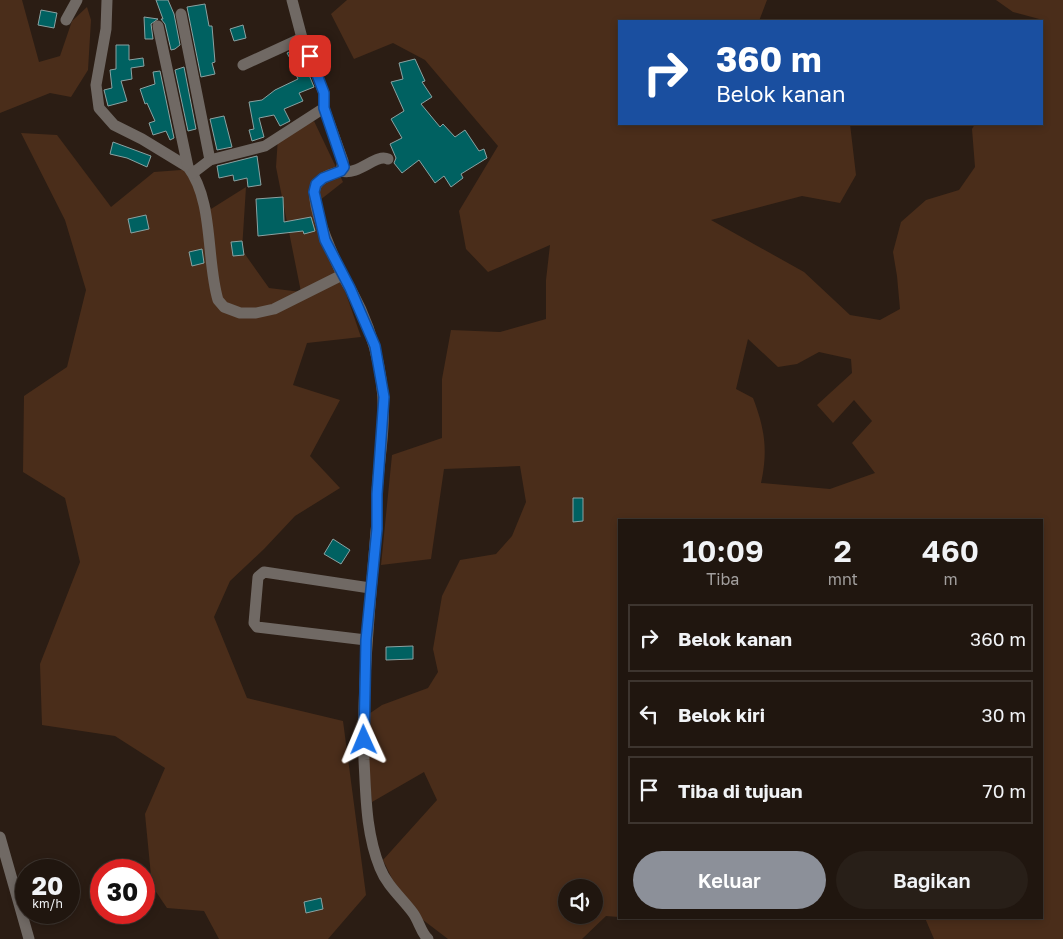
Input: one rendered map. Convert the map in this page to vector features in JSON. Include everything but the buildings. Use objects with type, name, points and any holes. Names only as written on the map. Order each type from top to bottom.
[{"type":"street","points":[[66,20],[77,0]]},
{"type":"street","points":[[107,0],[106,29],[96,85],[99,108],[114,124],[191,170]]},
{"type":"street","points":[[292,0],[302,38],[324,93],[324,108],[343,161],[341,171]]},
{"type":"street","points":[[181,14],[210,160]]},
{"type":"street","points":[[158,26],[191,170],[200,192],[206,219],[218,300],[224,307],[240,313],[256,313],[274,309],[342,275]]},
{"type":"street","points":[[243,65],[302,38]]},
{"type":"street","points":[[191,170],[210,160],[264,146],[324,108]]},
{"type":"street","points":[[388,159],[379,158],[348,173],[341,171],[323,178],[316,184],[314,192],[325,240],[350,288],[375,346],[384,397],[377,494],[377,529],[366,640],[363,720],[366,819],[380,870],[389,886],[414,914],[428,939]]},
{"type":"street","points":[[366,640],[257,627],[254,624],[258,577],[264,572],[370,588]]},
{"type":"street","points":[[0,837],[29,939]]},
{"type":"shaded area","points":[[0,0],[22,0],[39,62],[60,56],[72,21],[87,7],[91,20],[88,70],[71,97],[50,93],[0,113]]},
{"type":"shaded area","points":[[347,0],[767,0],[759,20],[618,20],[618,125],[850,125],[856,175],[840,203],[802,196],[711,220],[804,272],[850,315],[880,320],[900,309],[893,252],[901,222],[926,200],[959,190],[975,167],[972,129],[974,125],[1043,125],[1043,20],[1013,12],[996,0],[1063,0],[1063,939],[934,939],[925,919],[1043,919],[1043,519],[618,519],[618,917],[606,916],[603,919],[603,879],[558,879],[558,924],[598,924],[582,939],[448,939],[406,907],[383,860],[437,800],[424,772],[372,802],[363,718],[382,705],[428,688],[438,672],[433,649],[442,596],[460,560],[496,554],[512,536],[526,502],[520,466],[444,469],[431,559],[381,565],[392,455],[442,438],[442,379],[451,330],[500,332],[546,319],[546,280],[550,245],[488,272],[466,249],[459,211],[498,146],[425,60],[393,43],[354,59],[331,14]],"holes":[[[748,339],[778,367],[797,364],[819,352],[851,359],[852,373],[817,405],[833,423],[854,400],[872,421],[852,443],[875,473],[830,489],[761,483],[765,450],[763,430],[753,398],[736,389]]]},
{"type":"shaded area","points":[[314,121],[343,182],[315,204],[361,337],[307,343],[293,385],[340,400],[310,456],[340,488],[295,516],[230,581],[214,617],[247,698],[343,721],[366,895],[328,939],[219,939],[204,911],[167,908],[155,890],[155,859],[149,859],[145,814],[165,768],[115,736],[42,725],[40,664],[80,562],[65,498],[23,472],[24,396],[67,367],[86,290],[65,220],[21,133],[57,135],[111,207],[154,172],[194,169],[211,209],[246,187],[242,250],[269,288],[301,292],[276,167],[278,137]]},
{"type":"route","points":[[310,56],[324,93],[324,108],[344,167],[341,171],[323,178],[316,184],[314,192],[325,240],[350,288],[375,346],[384,397],[377,494],[377,529],[366,640],[364,740]]}]
